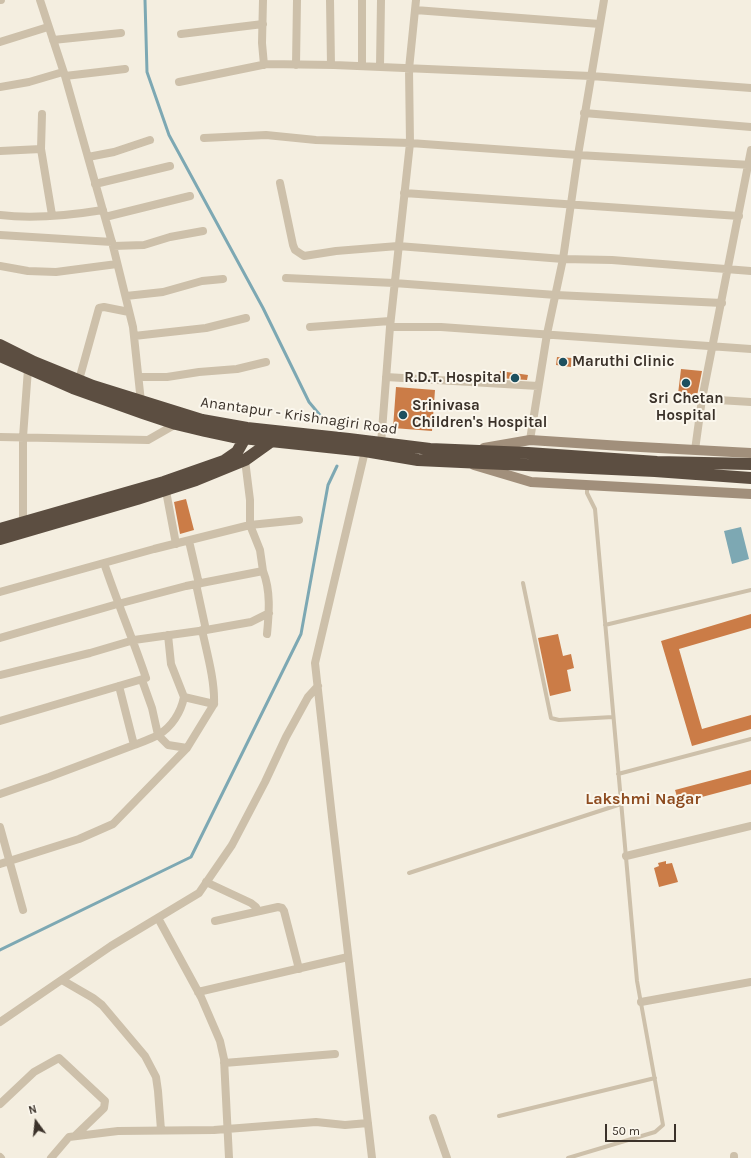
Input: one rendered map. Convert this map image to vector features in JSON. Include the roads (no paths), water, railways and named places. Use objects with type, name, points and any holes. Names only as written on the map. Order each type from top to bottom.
[{"type":"highway","name":"Anantapur - Krishnagiri Road","points":[[0,345],[34,362],[79,380],[141,402],[270,441],[418,460],[528,453],[656,466],[751,464]]},
{"type":"highway","name":"Anantapur - Krishnagiri Road","points":[[0,356],[73,388],[176,424],[205,431],[246,433],[283,432],[430,449],[465,457]]},
{"type":"highway","points":[[0,539],[166,491],[218,472],[245,460],[283,432]]},
{"type":"highway","points":[[0,529],[164,482],[218,463],[238,452],[246,433]]},
{"type":"highway","points":[[656,466],[751,478]]},
{"type":"street","points":[[40,0],[64,74],[118,264],[134,336],[141,402]]},
{"type":"street","points":[[263,0],[262,43],[264,65]]},
{"type":"street","points":[[296,0],[296,65]]},
{"type":"street","points":[[330,0],[331,65]]},
{"type":"street","points":[[362,0],[362,66]]},
{"type":"street","points":[[380,67],[381,0]]},
{"type":"street","points":[[380,444],[394,283],[410,143],[410,69],[416,0]]},
{"type":"street","points":[[530,440],[547,334],[564,259],[584,113],[604,0]]},
{"type":"street","points":[[415,10],[600,24]]},
{"type":"street","points":[[182,34],[262,24]]},
{"type":"street","points":[[0,42],[48,27]]},
{"type":"street","points":[[53,40],[121,32]]},
{"type":"street","points":[[179,82],[264,65],[331,65],[590,76],[751,88]]},
{"type":"street","points":[[0,86],[29,82],[64,74],[125,69]]},
{"type":"street","points":[[584,113],[751,127]]},
{"type":"street","points":[[42,114],[41,149],[52,216]]},
{"type":"street","points":[[204,138],[266,135],[316,140],[410,143],[750,165]]},
{"type":"street","points":[[88,157],[114,152],[150,140]]},
{"type":"street","points":[[0,151],[41,149]]},
{"type":"street","points":[[695,450],[702,399],[750,165],[751,150]]},
{"type":"street","points":[[95,184],[170,166]]},
{"type":"street","points":[[280,183],[293,245],[295,250],[304,256],[336,251],[398,246],[564,259],[612,260],[751,271]]},
{"type":"street","points":[[404,193],[739,216]]},
{"type":"street","points":[[0,214],[52,216],[82,213],[104,213],[190,196]]},
{"type":"street","points":[[0,235],[112,244],[144,245],[170,237],[203,231]]},
{"type":"street","points":[[0,266],[28,271],[56,272],[118,264]]},
{"type":"street","points":[[286,278],[394,283],[556,295],[722,303]]},
{"type":"street","points":[[126,296],[163,292],[202,282],[223,279]]},
{"type":"street","points":[[79,380],[99,308],[104,307],[129,312]]},
{"type":"street","points":[[134,336],[206,328],[246,318]]},
{"type":"street","points":[[310,327],[390,324],[751,349]]},
{"type":"street","points":[[139,377],[167,377],[236,369],[266,362]]},
{"type":"street","points":[[23,523],[23,437],[28,369]]},
{"type":"street","points":[[386,377],[538,386]]},
{"type":"street","points":[[702,399],[751,402]]},
{"type":"street","points":[[0,437],[148,440],[176,424]]},
{"type":"street","points":[[465,457],[530,440],[751,453]]},
{"type":"street","points":[[365,452],[315,663],[372,1158]]},
{"type":"street","points":[[465,457],[531,482],[751,494]]},
{"type":"street","points":[[245,460],[250,500],[250,525],[260,550],[268,595],[269,613],[267,634]]},
{"type":"street","points":[[166,491],[176,544]]},
{"type":"street","points":[[0,592],[250,525],[298,520]]},
{"type":"street","points":[[0,864],[79,839],[113,824],[187,748],[214,704],[214,694],[198,584],[189,541]]},
{"type":"street","points":[[0,721],[146,678],[134,640],[118,604],[104,563]]},
{"type":"street","points":[[0,638],[118,604],[198,584],[263,571]]},
{"type":"street","points":[[0,675],[90,653],[134,640],[251,622],[269,613]]},
{"type":"street","points":[[0,794],[134,745],[158,735],[169,726],[178,715],[182,707],[184,697],[171,664],[168,635]]},
{"type":"street","points":[[142,680],[152,708],[158,735],[168,745],[187,748]]},
{"type":"street","points":[[119,686],[134,745]]},
{"type":"street","points":[[0,1022],[111,946],[195,896],[232,845],[308,696],[318,686]]},
{"type":"street","points":[[184,697],[214,704]]},
{"type":"street","points":[[626,856],[751,826]]},
{"type":"street","points":[[0,827],[23,910]]},
{"type":"street","points":[[206,882],[251,903],[256,907],[257,911]]},
{"type":"street","points":[[215,921],[278,907],[283,909],[299,969]]},
{"type":"street","points":[[158,918],[198,992],[220,1041],[224,1063],[230,1158]]},
{"type":"street","points":[[198,992],[348,957]]},
{"type":"street","points":[[62,980],[102,1005],[145,1056],[157,1082],[161,1130]]},
{"type":"street","points":[[641,1002],[751,982]]},
{"type":"street","points":[[224,1063],[335,1054]]},
{"type":"street","points":[[0,1104],[34,1072],[58,1058],[105,1102],[104,1108],[75,1136]]},
{"type":"street","points":[[433,1118],[447,1158]]},
{"type":"street","points":[[51,1158],[69,1137],[118,1131],[227,1128],[316,1122],[345,1125],[368,1123]]},
{"type":"lane","points":[[568,1158],[655,1132],[662,1127],[664,1122],[637,981],[595,509],[587,493],[587,486]]},
{"type":"lane","points":[[523,583],[551,718],[559,720],[613,717]]},
{"type":"lane","points":[[605,625],[751,590]]},
{"type":"lane","points":[[618,774],[751,738]]},
{"type":"lane","points":[[409,873],[621,804]]},
{"type":"lane","points":[[499,1116],[655,1078]]},
{"type":"water","points":[[741,527],[749,559],[732,564],[724,531]]},
{"type":"waterway","points":[[145,0],[147,72],[169,135],[263,308],[309,402],[324,420]]},
{"type":"waterway","points":[[0,950],[191,857],[301,634],[328,485],[337,466]]},
{"type":"place","name":"Maruthi Clinic","points":[[563,362]]},
{"type":"place","name":"R.D.T. Hospital","points":[[515,378]]},
{"type":"place","name":"Sri Chetan Hospital","points":[[686,383]]},
{"type":"place","name":"Srinivasa Children's Hospital","points":[[403,415]]},
{"type":"district","name":"Lakshmi Nagar","points":[[643,799]]}]
